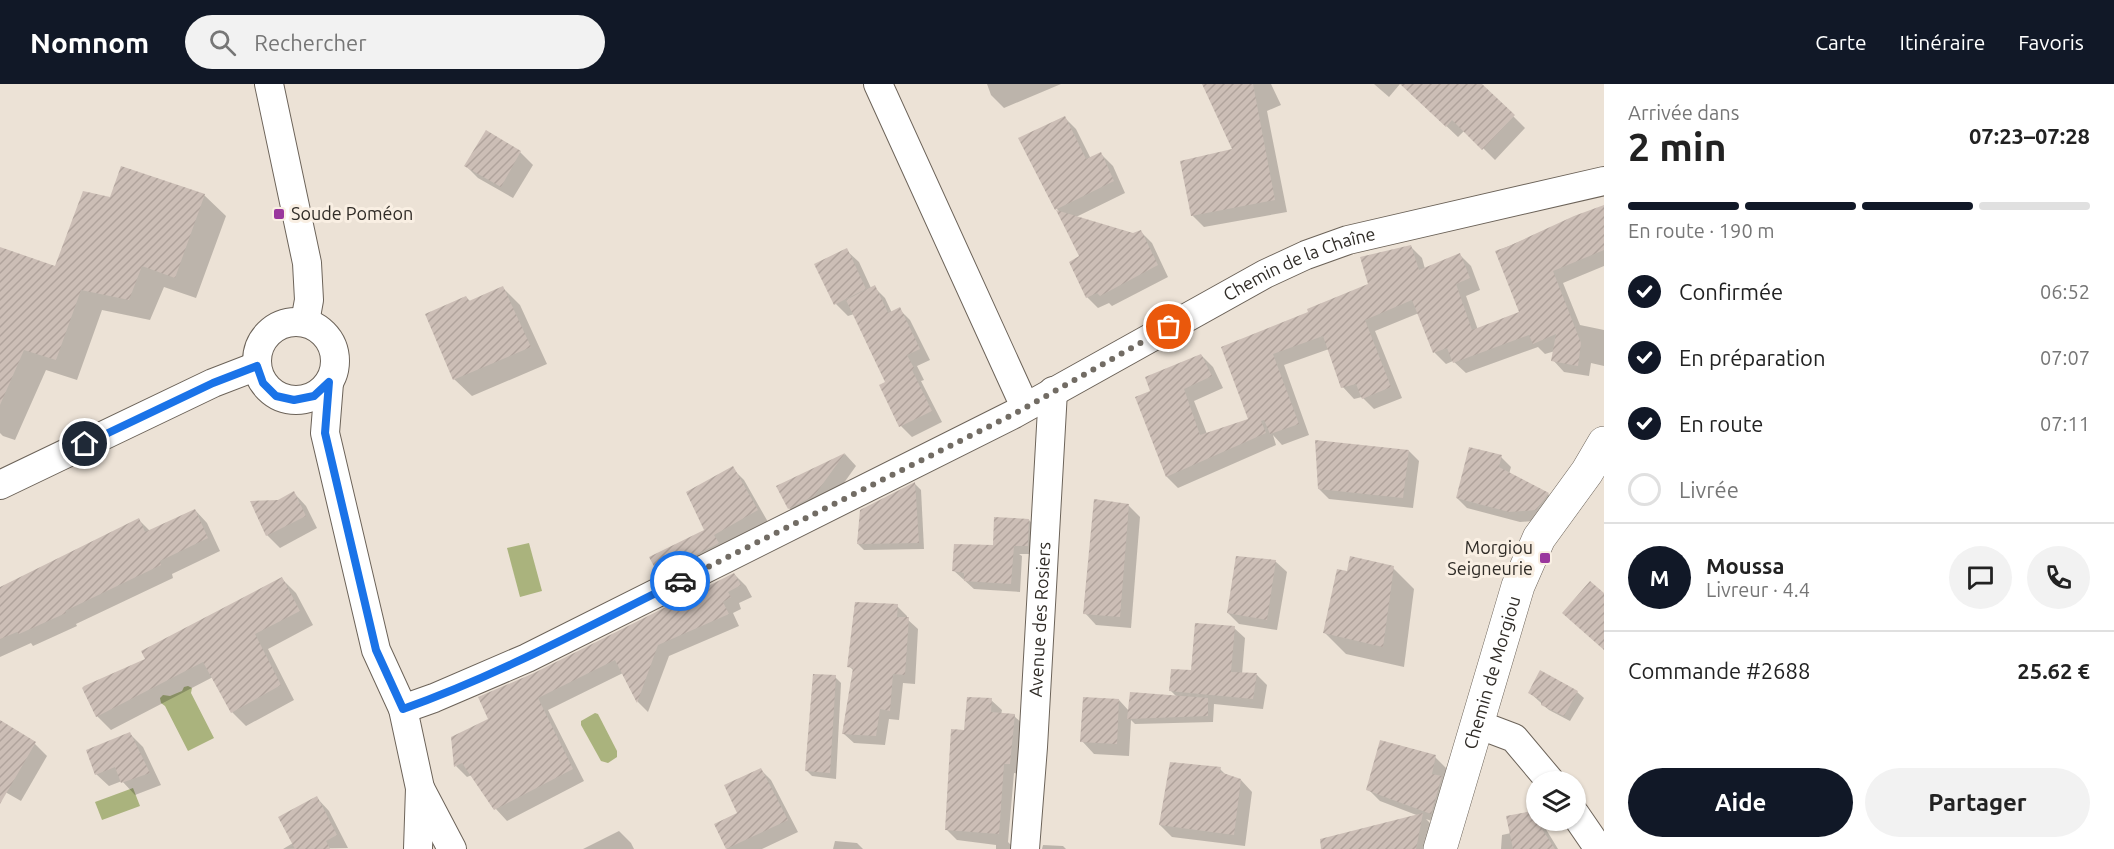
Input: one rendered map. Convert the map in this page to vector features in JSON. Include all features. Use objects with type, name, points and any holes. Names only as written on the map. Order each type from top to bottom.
[{"type":"street","points":[[269,84],[307,263],[309,300],[305,322]]},
{"type":"street","points":[[878,84],[1025,407]]},
{"type":"street","name":"Chemin de la Chaîne","points":[[403,709],[527,658],[1025,407],[1265,274],[1306,255],[1348,240],[1604,181]]},
{"type":"street","points":[[305,322],[318,328],[327,337],[333,349],[334,372],[329,382],[314,396],[294,400],[276,396],[263,383],[257,366],[259,348],[269,332],[286,323],[305,322]]},
{"type":"street","points":[[0,485],[213,383],[257,366]]},
{"type":"street","points":[[329,382],[325,433],[376,650],[403,709],[420,789],[418,849]]},
{"type":"street","name":"Avenue des Rosiers","points":[[1025,849],[1034,735],[1053,392]]},
{"type":"street","points":[[294,400],[325,433]]},
{"type":"street","name":"Chemin de Morgiou","points":[[1440,849],[1518,586],[1528,560],[1539,538],[1587,472],[1604,443]]},
{"type":"street","points":[[1477,724],[1514,738],[1542,771]]},
{"type":"street","points":[[420,789],[452,849]]},
{"type":"street","points":[[1586,830],[1599,849]]},
{"type":"shaded area","points":[[529,543],[542,591],[520,597],[507,548]]},
{"type":"shaded area","points":[[188,686],[192,688],[191,693],[214,738],[188,751],[160,698],[163,695],[170,696],[182,691]]},
{"type":"shaded area","points":[[595,713],[598,714],[617,751],[617,757],[608,763],[601,761],[581,725],[581,721]]},
{"type":"shaded area","points":[[133,788],[140,806],[102,820],[95,802]]},
{"type":"building","points":[[1202,84],[1253,84],[1275,200],[1191,216],[1180,161],[1232,149]]},
{"type":"building","points":[[1400,84],[1482,84],[1515,115],[1482,150],[1452,120],[1446,127]]},
{"type":"building","points":[[1065,116],[1086,159],[1101,152],[1114,181],[1055,210],[1018,138]]},
{"type":"building","points":[[486,130],[521,151],[501,187],[464,166]]},
{"type":"building","points":[[121,166],[205,194],[175,278],[142,266],[129,300],[81,290],[56,360],[24,350],[0,405],[0,247],[55,266],[83,191],[110,197]]},
{"type":"building","points":[[1604,205],[1604,250],[1553,271],[1581,343],[1578,366],[1551,361],[1556,334],[1533,344],[1529,335],[1453,363],[1447,348],[1433,353],[1412,300],[1365,320],[1391,387],[1362,399],[1356,384],[1341,388],[1323,336],[1273,354],[1299,424],[1270,434],[1264,420],[1261,421],[1266,433],[1166,477],[1135,397],[1150,391],[1145,377],[1201,354],[1212,376],[1184,389],[1200,435],[1248,419],[1221,347],[1308,312],[1307,309],[1368,284],[1360,257],[1411,245],[1419,270],[1460,253],[1470,278],[1456,284],[1472,330],[1519,312],[1495,251]]},
{"type":"building","points":[[1056,210],[1133,233],[1141,230],[1158,265],[1100,296],[1097,293],[1086,298],[1069,262],[1079,256]]},
{"type":"building","points":[[847,248],[866,289],[834,305],[814,264]]},
{"type":"building","points":[[875,285],[888,313],[900,307],[920,349],[907,355],[932,411],[899,427],[879,385],[885,382],[846,300]]},
{"type":"building","points":[[503,286],[531,347],[453,380],[425,314],[466,296],[469,301]]},
{"type":"building","points":[[1315,440],[1409,450],[1403,498],[1318,489]]},
{"type":"building","points":[[1469,447],[1502,455],[1499,467],[1549,493],[1536,510],[1509,512],[1456,498]]},
{"type":"building","points":[[845,453],[814,496],[788,509],[776,486]]},
{"type":"building","points":[[733,466],[758,510],[714,535],[719,543],[658,574],[649,557],[704,530],[686,492]]},
{"type":"building","points":[[915,482],[919,543],[857,544],[860,510]]},
{"type":"building","points":[[294,491],[306,516],[266,536],[250,501],[278,500]]},
{"type":"building","points":[[1094,499],[1129,504],[1120,617],[1083,614]]},
{"type":"building","points":[[195,509],[208,538],[160,561],[161,565],[65,611],[66,613],[19,634],[17,632],[0,639],[0,587],[139,518],[145,532]]},
{"type":"building","points":[[994,517],[1029,519],[1028,546],[1014,546],[1011,584],[964,581],[964,573],[952,571],[954,544],[993,545]]},
{"type":"building","points":[[1236,556],[1276,560],[1267,620],[1227,613]]},
{"type":"building","points":[[1350,556],[1394,566],[1383,647],[1323,633],[1337,569],[1347,571]]},
{"type":"building","points":[[734,573],[741,585],[728,592],[731,597],[723,602],[729,614],[658,645],[637,703],[615,660],[538,698],[573,769],[494,810],[462,763],[454,767],[451,737],[488,719],[478,697],[534,673]]},
{"type":"building","points":[[282,577],[300,611],[255,634],[281,685],[231,713],[203,662],[96,717],[82,688],[84,686],[145,659],[141,651]]},
{"type":"building","points":[[1590,581],[1604,593],[1604,650],[1562,613]]},
{"type":"building","points":[[855,602],[898,604],[897,617],[909,617],[905,675],[893,674],[890,711],[880,709],[876,736],[842,734],[853,668],[847,667]]},
{"type":"building","points":[[1195,623],[1235,626],[1231,672],[1257,673],[1253,699],[1169,691],[1171,669],[1191,670]]},
{"type":"building","points":[[1540,670],[1578,691],[1564,716],[1541,705],[1541,700],[1528,693]]},
{"type":"building","points":[[813,674],[836,675],[830,773],[805,771]]},
{"type":"building","points":[[1130,692],[1208,698],[1208,716],[1127,719]]},
{"type":"building","points":[[967,697],[992,698],[991,712],[1015,714],[1010,764],[1004,764],[999,834],[945,830],[951,729],[964,730]]},
{"type":"building","points":[[1083,697],[1119,699],[1117,744],[1080,742]]},
{"type":"building","points":[[0,720],[36,742],[0,804]]},
{"type":"building","points":[[130,732],[150,773],[121,783],[115,767],[95,775],[86,750]]},
{"type":"building","points":[[1380,740],[1436,755],[1432,774],[1442,776],[1431,814],[1366,790]]},
{"type":"building","points":[[1170,762],[1221,767],[1220,772],[1241,779],[1234,835],[1159,825]]},
{"type":"building","points":[[761,768],[788,820],[726,849],[714,824],[737,813],[724,785]]},
{"type":"building","points":[[317,796],[337,835],[326,841],[330,849],[295,849],[278,817]]},
{"type":"building","points":[[1526,812],[1526,831],[1543,831],[1555,849],[1513,849],[1506,816]]},
{"type":"building","points":[[1423,813],[1416,849],[1321,849],[1320,839]]},
{"type":"way so far","points":[[680,581],[1014,414],[1169,327]]},
{"type":"place","name":"Soude Poméon","points":[[279,214]]},
{"type":"place","name":"Morgiou Seigneurie","points":[[1545,558]]},
{"type":"route","points":[[85,444],[213,383],[257,366],[263,383],[276,396],[294,400],[314,396],[329,382],[325,433],[376,650],[403,709],[527,658],[680,581]]}]
